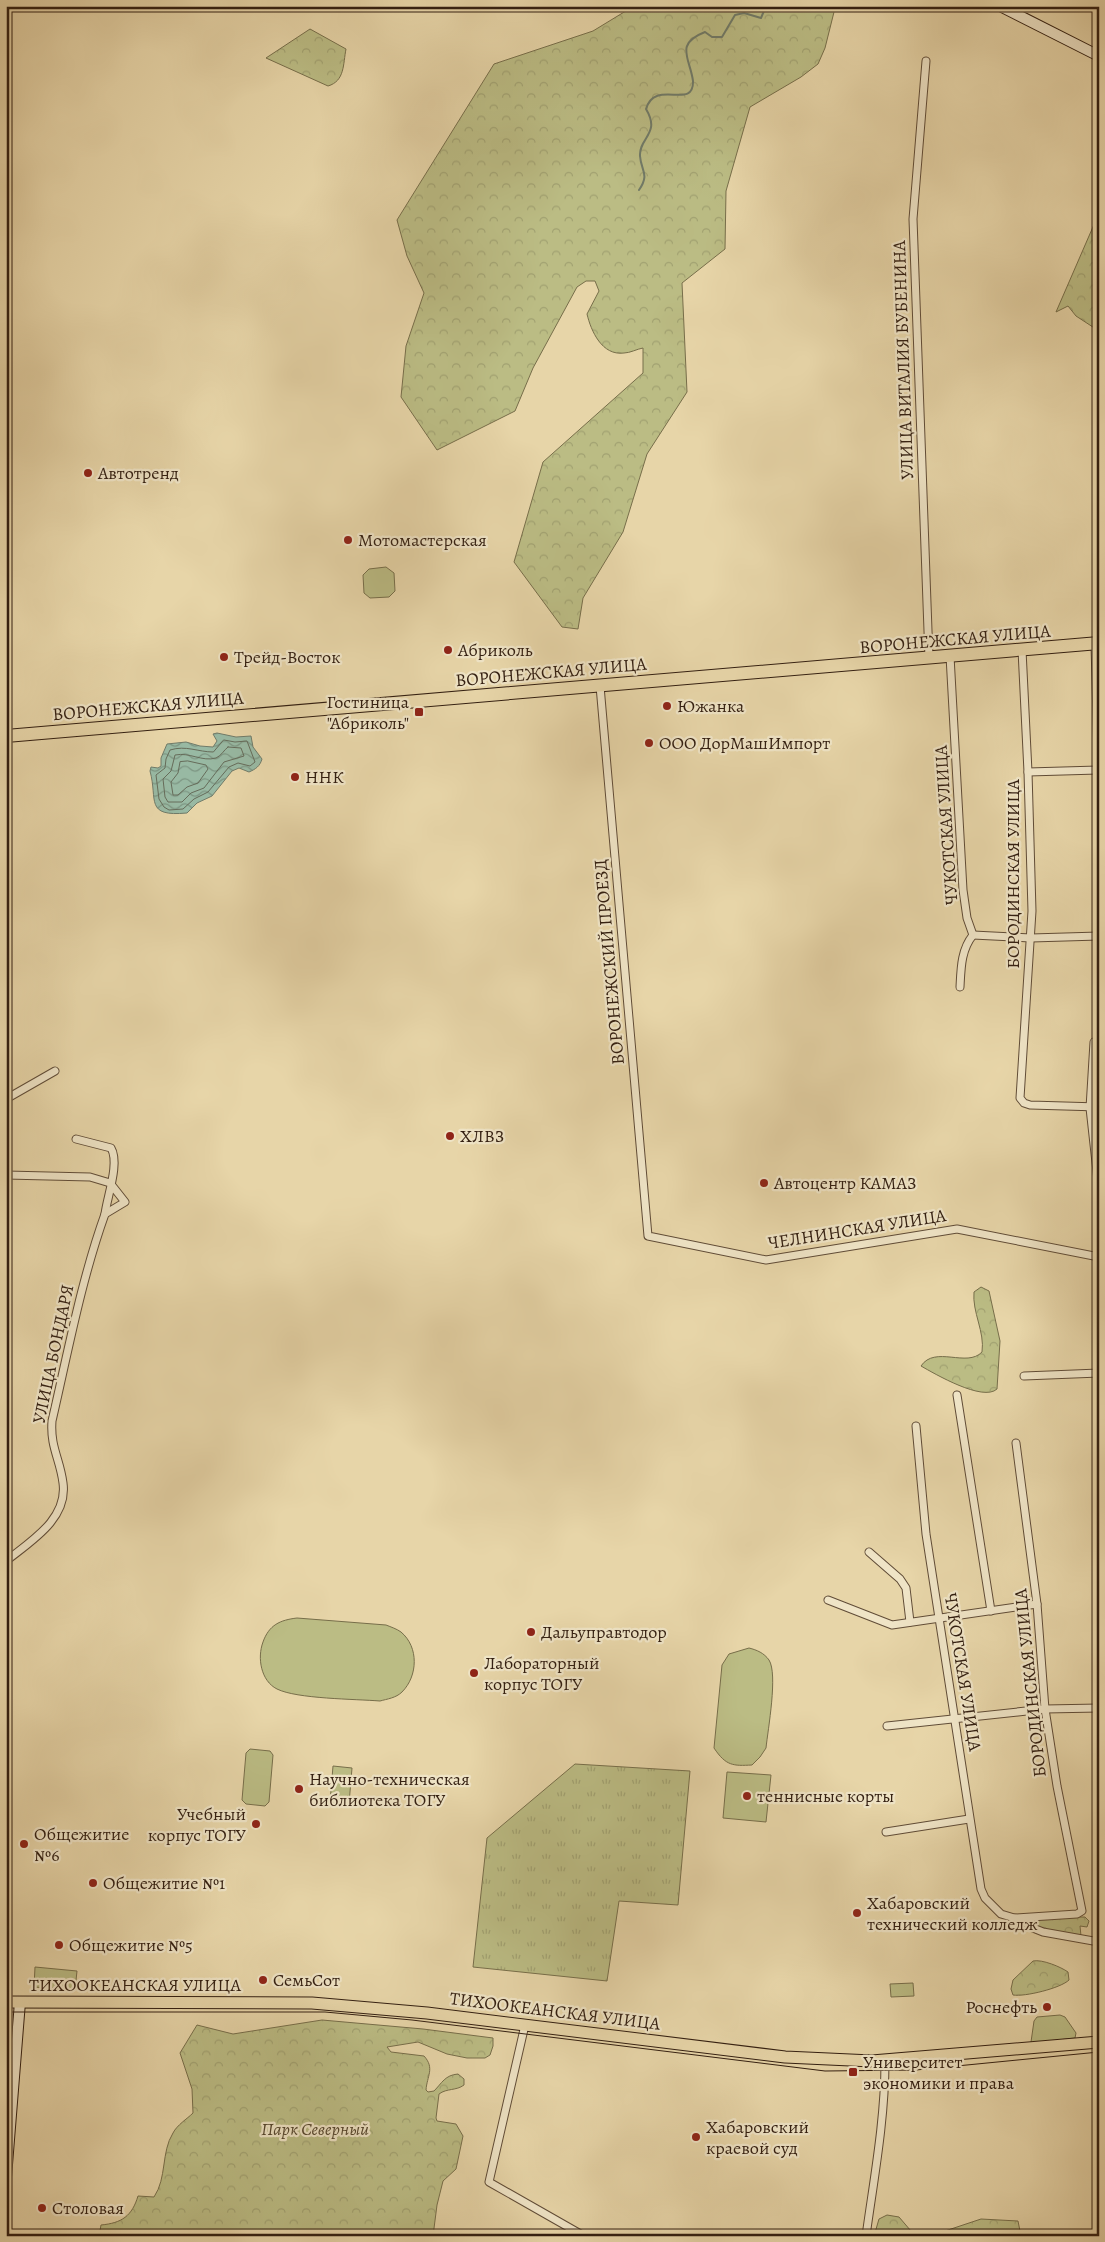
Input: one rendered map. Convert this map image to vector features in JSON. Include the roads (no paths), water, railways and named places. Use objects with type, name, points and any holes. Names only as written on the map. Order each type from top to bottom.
[{"type":"highway","name":"ВОРОНЕЖСКАЯ УЛИЦА","points":[[6,736],[1097,644]]},
{"type":"main road","points":[[1000,6],[1099,56]]},
{"type":"main road","name":"ТИХООКЕАНСКАЯ УЛИЦА","points":[[6,2002],[312,2003],[427,2013],[785,2057],[840,2061],[885,2061],[1099,2042]]},
{"type":"main road","points":[[6,2176],[20,2002]]},
{"type":"street","name":"УЛИЦА ВИТАЛИЯ БУБЕНИНА","points":[[926,61],[913,219],[929,658]]},
{"type":"street","points":[[1097,644],[1099,796]]},
{"type":"street","name":"БОРОДИНСКАЯ УЛИЦА","points":[[1022,650],[1032,911],[1020,1098],[1024,1103],[1030,1105],[1090,1108]]},
{"type":"street","name":"ЧУКОТСКАЯ УЛИЦА","points":[[950,656],[963,890],[967,918],[973,935]]},
{"type":"street","name":"ВОРОНЕЖСКИЙ ПРОЕЗД","points":[[600,686],[648,1236]]},
{"type":"street","points":[[1028,772],[1098,770]]},
{"type":"street","points":[[960,987],[962,954],[966,944],[973,935],[1031,938],[1099,936]]},
{"type":"street","points":[[1094,1042],[1090,1108],[1099,1190]]},
{"type":"street","points":[[6,1099],[55,1072]]},
{"type":"street","points":[[1090,1108],[1099,1107]]},
{"type":"street","name":"УЛИЦА БОНДАРЯ","points":[[6,1561],[54,1519],[61,1507],[63,1482],[51,1437],[52,1421],[75,1317],[96,1238],[105,1214],[114,1163],[111,1148],[76,1138]]},
{"type":"street","points":[[6,1174],[90,1177],[110,1183],[125,1202],[105,1214]]},
{"type":"street","name":"ЧЕЛНИНСКАЯ УЛИЦА","points":[[648,1236],[766,1260],[963,1229],[1099,1257]]},
{"type":"street","points":[[1024,1376],[1099,1373]]},
{"type":"street","points":[[957,1395],[991,1610]]},
{"type":"street","name":"ЧУКОТСКАЯ УЛИЦА","points":[[916,1426],[926,1534],[981,1889],[985,1898],[1001,1914],[1015,1918]]},
{"type":"street","name":"БОРОДИНСКАЯ УЛИЦА","points":[[1015,1918],[1077,1914],[1082,1911],[1059,1795],[1045,1709],[1038,1604],[1016,1443]]},
{"type":"street","points":[[869,1552],[900,1579],[906,1588],[910,1622]]},
{"type":"street","points":[[828,1600],[892,1625],[1038,1604]]},
{"type":"street","points":[[887,1726],[1045,1709],[1099,1708]]},
{"type":"street","points":[[886,1832],[969,1819]]},
{"type":"street","points":[[1015,1918],[1043,1932],[1099,1942]]},
{"type":"street","points":[[525,2025],[489,2182],[584,2236]]},
{"type":"street","points":[[866,2236],[878,2151],[885,2061]]},
{"type":"water","points":[[217,733],[236,737],[251,736],[253,747],[262,759],[259,765],[249,772],[239,768],[232,771],[212,796],[197,803],[187,813],[173,814],[159,809],[155,804],[150,771],[151,767],[158,768],[161,766],[161,758],[167,744],[186,742],[213,747],[217,741],[213,734]]},
{"type":"waterway","points":[[639,190],[644,180],[640,156],[641,150],[651,124],[646,109],[651,100],[657,96],[687,94],[692,90],[693,81],[686,52],[690,41],[705,32],[712,37],[722,37],[735,15],[744,13],[761,18],[766,6]]},
{"type":"tram line","points":[[6,2012],[325,2012],[412,2020],[825,2071],[916,2070],[1099,2052]]},
{"type":"place","name":"Автотренд","points":[[88,473]]},
{"type":"place","name":"Мотомастерская","points":[[348,540]]},
{"type":"place","name":"Абриколь","points":[[448,650]]},
{"type":"place","name":"Трейд-Восток","points":[[224,657]]},
{"type":"place","name":"Южанка","points":[[667,706]]},
{"type":"place","name":"Гостиница \"Абриколь\"","points":[[419,712]]},
{"type":"place","name":"ООО ДорМашИмпорт","points":[[649,743]]},
{"type":"place","name":"ННК","points":[[295,777]]},
{"type":"place","name":"ХЛВЗ","points":[[450,1136]]},
{"type":"place","name":"Автоцентр КАМАЗ","points":[[764,1183]]},
{"type":"place","name":"Дальуправтодор","points":[[531,1632]]},
{"type":"place","name":"Лабораторный корпус ТОГУ","points":[[474,1673]]},
{"type":"place","name":"Научно-техническая библиотека ТОГУ","points":[[299,1789]]},
{"type":"place","name":"теннисные корты","points":[[747,1796]]},
{"type":"place","name":"Учебный корпус ТОГУ","points":[[256,1824]]},
{"type":"place","name":"Общежитие №6","points":[[24,1844]]},
{"type":"place","name":"Общежитие №1","points":[[93,1883]]},
{"type":"place","name":"Хабаровский технический колледж","points":[[857,1913]]},
{"type":"place","name":"Общежитие №5","points":[[59,1945]]},
{"type":"place","name":"СемьСот","points":[[263,1980]]},
{"type":"place","name":"Роснефть","points":[[1047,2007]]},
{"type":"place","name":"Университет экономики и права","points":[[853,2072]]},
{"type":"place","name":"Хабаровский краевой суд","points":[[696,2137]]},
{"type":"place","name":"Столовая","points":[[42,2208]]},
{"type":"park label","name":"Парк Северный","points":[[315,2129]]}]
